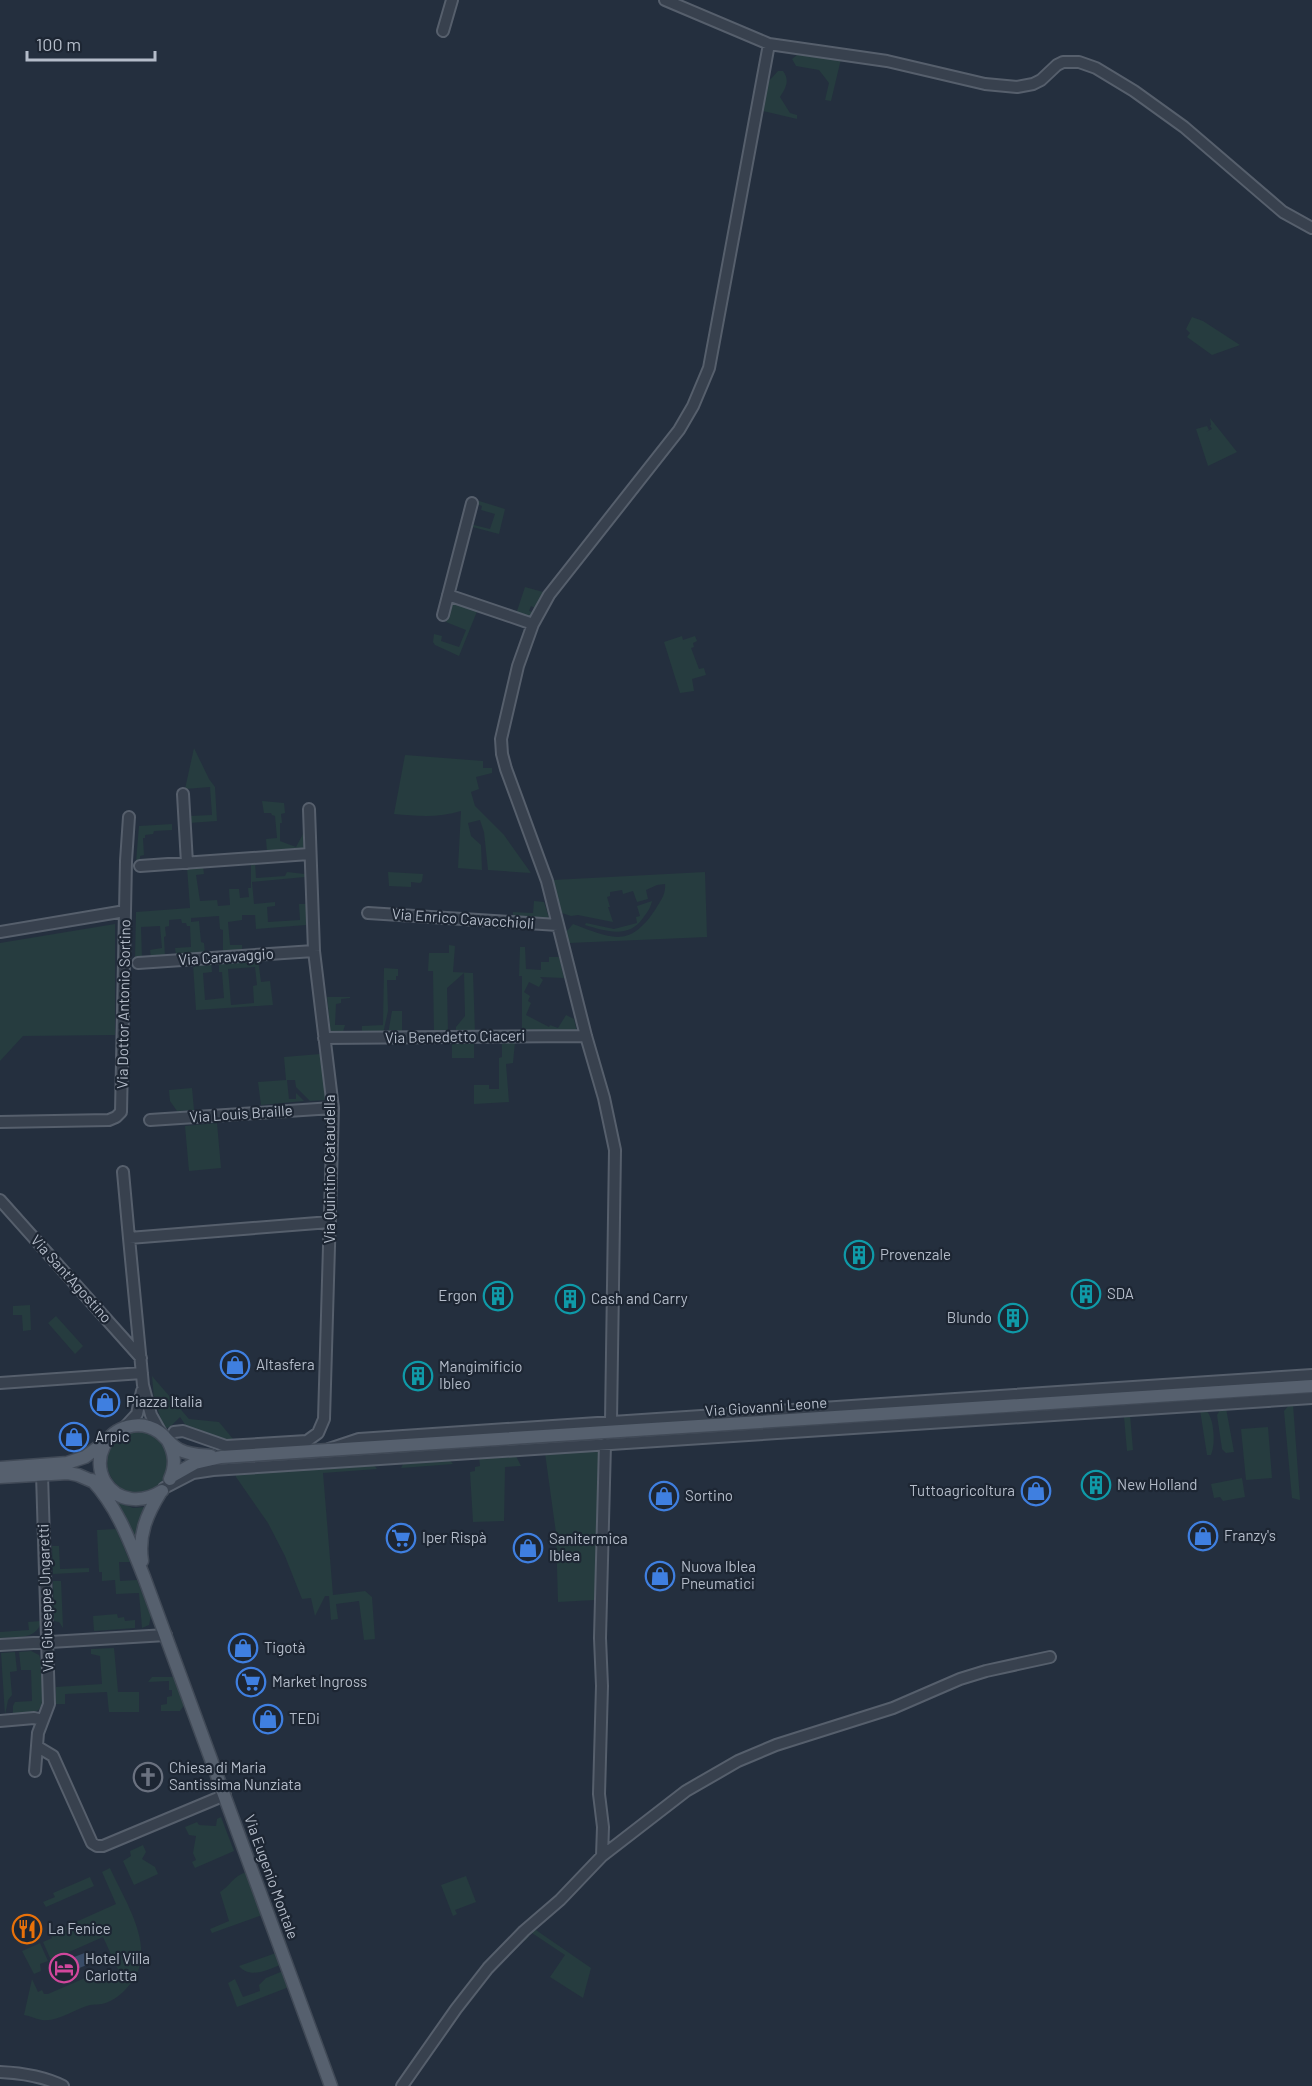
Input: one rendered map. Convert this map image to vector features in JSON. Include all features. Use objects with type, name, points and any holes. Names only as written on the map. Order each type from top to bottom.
[{"type":"main road","name":"Via Giovanni Leone","points":[[222,1458],[1312,1386]]},
{"type":"main road","points":[[0,1468],[67,1463],[85,1457],[118,1430],[125,1427],[144,1426],[167,1435],[177,1449],[189,1454],[222,1458]]},
{"type":"main road","points":[[167,1435],[174,1457],[172,1476]]},
{"type":"main road","points":[[106,1441],[100,1458],[105,1487],[128,1535],[144,1577]]},
{"type":"main road","points":[[144,1577],[140,1548],[144,1524],[163,1489],[172,1476],[195,1463],[222,1458]]},
{"type":"main road","points":[[0,1477],[68,1473],[134,1500],[144,1499],[163,1489]]},
{"type":"main road","name":"Via Eugenio Montale","points":[[144,1577],[331,2086]]},
{"type":"street","points":[[443,31],[452,0]]},
{"type":"street","points":[[665,0],[769,44],[887,61],[985,84],[1017,87],[1033,84],[1063,62],[1079,62],[1096,68],[1134,91],[1184,127],[1283,212],[1312,228]]},
{"type":"street","points":[[611,1421],[615,1149],[604,1098],[547,880],[506,769],[501,739],[518,666],[533,624],[549,595],[679,430],[693,406],[709,368],[769,44]]},
{"type":"street","points":[[443,615],[472,502]]},
{"type":"street","points":[[448,596],[533,624]]},
{"type":"street","points":[[183,794],[187,863]]},
{"type":"street","name":"Via Quintino Cataudella","points":[[167,1435],[183,1431],[226,1446],[306,1441],[318,1433],[324,1419],[333,1108],[314,951],[309,809]]},
{"type":"street","points":[[125,911],[129,817]]},
{"type":"street","points":[[140,866],[309,854]]},
{"type":"street","name":"Via Dottor Antonio Sortino","points":[[0,932],[125,911],[123,1105],[119,1115],[109,1119],[0,1122]]},
{"type":"street","name":"Via Enrico Cavacchioli","points":[[368,913],[558,925]]},
{"type":"street","name":"Via Caravaggio","points":[[138,963],[314,951]]},
{"type":"street","name":"Via Benedetto Ciaceri","points":[[324,1038],[586,1036]]},
{"type":"street","name":"Via Louis Braille","points":[[150,1120],[333,1108]]},
{"type":"street","points":[[123,1172],[143,1379],[151,1415],[167,1435]]},
{"type":"street","name":"Via Sant'Agostino","points":[[0,1200],[141,1359]]},
{"type":"street","points":[[129,1238],[330,1222]]},
{"type":"street","points":[[323,1451],[359,1438],[1312,1375]]},
{"type":"street","points":[[0,1383],[143,1379]]},
{"type":"street","points":[[125,1427],[137,1414],[143,1379]]},
{"type":"street","points":[[163,1489],[193,1473],[213,1470],[1312,1398]]},
{"type":"street","points":[[602,1856],[603,1827],[599,1794],[602,1686],[600,1638],[605,1444]]},
{"type":"street","name":"Via Giuseppe Ungaretti","points":[[35,1771],[38,1733],[49,1704],[42,1474]]},
{"type":"street","points":[[0,1645],[166,1635]]},
{"type":"street","points":[[402,2086],[488,1968],[524,1930],[560,1900],[602,1856],[686,1791],[738,1761],[792,1740],[894,1708],[960,1679],[1050,1657]]},
{"type":"street","points":[[0,1721],[34,1718],[43,1720]]},
{"type":"street","points":[[38,1747],[53,1756],[92,1843],[97,1846],[103,1846],[225,1795]]},
{"type":"street","points":[[0,2072],[24,2073],[63,2086]]},
{"type":"green space","points":[[797,55],[841,59],[831,101],[825,100],[829,83],[819,70],[796,66],[792,59]]},
{"type":"green space","points":[[778,71],[783,71],[787,81],[780,97],[790,113],[797,115],[797,119],[763,111],[768,82]]},
{"type":"green space","points":[[1192,317],[1203,321],[1240,345],[1212,355],[1187,337],[1190,333],[1186,329]]},
{"type":"green space","points":[[1210,418],[1237,452],[1208,466],[1196,429],[1207,426],[1209,430],[1206,432],[1212,429]]},
{"type":"green space","points":[[476,500],[505,509],[499,534],[469,526],[470,524],[490,529],[495,514],[481,510],[482,506],[475,503]]},
{"type":"green space","points":[[525,587],[543,592],[535,608],[531,606],[529,611],[533,612],[530,619],[516,614]]},
{"type":"green space","points":[[458,603],[478,609],[459,656],[433,642],[434,634],[442,636],[441,641],[459,647],[466,630],[446,622],[451,606]]},
{"type":"green space","points":[[682,636],[683,640],[695,636],[697,641],[691,648],[699,669],[704,668],[706,675],[692,679],[694,691],[680,693],[664,642]]},
{"type":"green space","points":[[194,748],[215,787],[217,821],[189,823],[189,816],[212,815],[210,787],[185,789]]},
{"type":"green space","points":[[405,755],[483,761],[483,768],[492,768],[492,773],[476,777],[479,789],[471,792],[475,806],[504,835],[531,873],[488,870],[484,832],[480,820],[468,823],[471,836],[481,845],[482,870],[458,868],[461,811],[436,816],[394,814]]},
{"type":"green space","points":[[262,801],[284,803],[285,813],[281,814],[280,841],[296,847],[303,834],[304,850],[267,852],[266,839],[277,838],[275,816],[271,813],[264,813]]},
{"type":"green space","points":[[172,824],[172,830],[154,831],[153,834],[145,835],[143,838],[144,855],[140,856],[140,862],[136,862],[139,826]]},
{"type":"green space","points":[[255,862],[256,878],[285,876],[287,872],[305,874],[305,877],[252,882],[254,904],[275,902],[275,906],[267,907],[268,922],[300,920],[299,904],[306,904],[306,925],[256,929],[255,915],[242,915],[242,920],[228,922],[230,945],[242,945],[242,951],[223,952],[223,930],[220,929],[219,916],[191,918],[191,922],[199,921],[205,954],[176,956],[175,948],[191,947],[190,926],[182,923],[181,919],[169,920],[169,926],[165,927],[165,957],[151,958],[150,950],[162,948],[160,926],[141,927],[142,959],[135,959],[136,912],[190,908],[187,867],[203,866],[204,874],[196,875],[200,901],[217,900],[218,906],[230,905],[229,889],[239,889],[240,898],[249,897],[251,863]]},
{"type":"green space","points":[[388,872],[423,874],[422,881],[420,883],[411,882],[411,887],[389,886]]},
{"type":"green space","points":[[705,872],[707,937],[569,943],[566,932],[573,924],[618,937],[637,931],[655,910],[664,895],[665,884],[646,890],[648,899],[637,902],[633,891],[623,894],[622,890],[610,892],[610,896],[607,897],[610,907],[608,907],[613,922],[562,913],[553,880]]},
{"type":"green space","points":[[534,901],[544,902],[549,918],[513,916],[513,912],[533,913]]},
{"type":"green space","points":[[652,901],[644,916],[637,925],[631,929],[616,932],[585,925],[586,923],[614,929],[637,923],[636,917],[640,916],[637,906]]},
{"type":"green space","points":[[115,924],[115,1035],[23,1036],[0,1061],[0,943]]},
{"type":"green space","points":[[449,945],[455,946],[453,972],[473,973],[475,1033],[456,1033],[456,1027],[465,1016],[464,973],[447,988],[448,1033],[434,1034],[433,971],[428,971],[429,953],[449,953]]},
{"type":"green space","points":[[520,947],[525,947],[526,969],[541,970],[541,962],[549,962],[549,957],[559,957],[564,978],[540,977],[543,980],[539,987],[529,982],[524,992],[530,996],[528,1001],[531,1003],[526,1015],[549,1027],[550,1025],[558,1028],[566,1015],[574,1019],[577,1032],[522,1033]]},
{"type":"green space","points":[[258,959],[261,982],[270,981],[273,1005],[196,1010],[193,964],[211,962],[212,972],[203,973],[205,1000],[224,998],[219,962]],"holes":[[[255,967],[257,985],[253,986],[254,1003],[231,1005],[228,969]]]},
{"type":"green space","points":[[384,968],[398,969],[398,976],[396,980],[387,980],[388,1011],[383,1034],[362,1034],[362,1026],[383,1025]]},
{"type":"green space","points":[[327,997],[350,997],[341,999],[341,1003],[336,1004],[335,1025],[345,1025],[342,1035],[331,1035]]},
{"type":"green space","points":[[392,1011],[402,1011],[402,1034],[388,1034]]},
{"type":"green space","points":[[452,1042],[474,1042],[474,1058],[452,1058]]},
{"type":"green space","points":[[502,1042],[515,1042],[513,1063],[506,1064],[509,1102],[474,1104],[474,1085],[489,1085],[489,1089],[499,1089],[499,1058],[502,1057]]},
{"type":"green space","points":[[320,1054],[326,1100],[310,1101],[296,1087],[295,1080],[287,1080],[289,1099],[296,1099],[296,1093],[304,1101],[261,1105],[258,1082],[286,1080],[284,1057]]},
{"type":"green space","points":[[192,1088],[194,1110],[177,1111],[170,1101],[169,1090]]},
{"type":"green space","points":[[217,1123],[221,1168],[189,1171],[185,1126]]},
{"type":"green space","points":[[30,1305],[31,1330],[23,1331],[22,1315],[13,1315],[13,1306]]},
{"type":"green space","points":[[56,1316],[83,1346],[75,1354],[48,1323]]},
{"type":"green space","points":[[152,1376],[189,1419],[219,1422],[233,1439],[196,1431],[185,1425],[180,1417],[170,1427],[164,1429],[154,1398]]},
{"type":"green space","points":[[1290,1404],[1293,1404],[1300,1500],[1292,1498],[1284,1411]]},
{"type":"green space","points":[[1221,1408],[1226,1408],[1234,1452],[1226,1453],[1222,1449],[1217,1415]]},
{"type":"green space","points":[[1200,1410],[1206,1410],[1212,1425],[1211,1455],[1207,1455]]},
{"type":"green space","points":[[1130,1414],[1133,1450],[1127,1451],[1124,1417],[1076,1420],[1078,1417]]},
{"type":"green space","points":[[1268,1427],[1272,1478],[1246,1480],[1241,1429]]},
{"type":"green space","points":[[132,1431],[144,1431],[160,1440],[167,1450],[169,1462],[167,1474],[160,1484],[144,1493],[132,1493],[121,1488],[112,1479],[107,1468],[107,1456],[112,1445],[121,1436]]},
{"type":"green space","points":[[594,1449],[601,1457],[595,1600],[558,1602],[556,1533],[545,1453]]},
{"type":"green space","points":[[515,1454],[521,1466],[505,1467],[504,1521],[473,1522],[470,1472],[480,1466],[479,1457]]},
{"type":"green space","points":[[449,1459],[453,1464],[401,1468],[404,1462]]},
{"type":"green space","points":[[374,1465],[377,1469],[323,1473],[333,1595],[365,1591],[372,1597],[375,1639],[364,1640],[359,1601],[336,1604],[338,1619],[331,1620],[329,1596],[325,1596],[315,1616],[311,1598],[302,1599],[285,1556],[268,1523],[235,1473]]},
{"type":"green space","points":[[1242,1478],[1245,1497],[1223,1501],[1220,1497],[1214,1498],[1211,1484]]},
{"type":"green space","points":[[118,1502],[133,1508],[146,1507],[136,1535],[134,1536]]},
{"type":"green space","points":[[116,1529],[130,1562],[119,1562],[120,1581],[137,1580],[151,1616],[149,1625],[142,1628],[139,1593],[116,1594],[115,1580],[102,1581],[102,1572],[99,1572],[97,1530]]},
{"type":"green space","points":[[52,1546],[59,1546],[60,1569],[89,1568],[89,1572],[53,1574]]},
{"type":"green space","points":[[53,1581],[61,1581],[63,1628],[59,1622],[54,1621]]},
{"type":"green space","points":[[117,1614],[118,1618],[124,1617],[125,1621],[135,1620],[135,1628],[94,1631],[93,1616]]},
{"type":"green space","points":[[41,1621],[39,1627],[31,1634],[0,1638],[0,1632],[29,1630],[28,1622]]},
{"type":"green space","points":[[114,1648],[118,1692],[139,1692],[139,1712],[109,1712],[107,1692],[65,1694],[65,1704],[56,1704],[56,1687],[102,1684],[100,1656],[91,1654],[91,1649]]},
{"type":"green space","points":[[31,1651],[39,1655],[41,1661],[42,1703],[37,1711],[13,1714],[15,1702],[32,1701],[31,1670],[21,1670],[19,1652]]},
{"type":"green space","points":[[15,1652],[17,1671],[10,1672],[12,1695],[8,1700],[5,1715],[1,1653]]},
{"type":"green space","points":[[152,1677],[175,1677],[185,1704],[180,1711],[161,1711],[161,1705],[167,1704],[167,1697],[172,1696],[172,1690],[169,1690],[169,1681],[148,1682]]},
{"type":"green space","points":[[221,1817],[234,1851],[195,1868],[192,1862],[196,1860],[193,1853],[196,1836],[189,1835],[185,1827],[197,1822],[199,1825],[216,1826],[217,1819]]},
{"type":"green space","points":[[143,1845],[146,1852],[142,1859],[155,1867],[158,1874],[134,1885],[123,1861],[131,1856],[130,1851]]},
{"type":"green space","points":[[110,1868],[136,1926],[141,1956],[138,1971],[123,1992],[106,2003],[90,2005],[48,2020],[24,2015],[32,1979],[38,1992],[42,1990],[44,1994],[48,1994],[101,1971],[106,1982],[121,1976],[103,1937],[51,1960],[43,1942],[52,1938],[49,1934],[116,1904],[102,1872]]},
{"type":"green space","points":[[246,1872],[262,1915],[212,1933],[210,1929],[229,1921],[220,1892]]},
{"type":"green space","points":[[466,1876],[476,1902],[455,1910],[457,1914],[453,1916],[441,1885]]},
{"type":"green space","points":[[90,1877],[94,1886],[46,1907],[43,1902],[55,1897],[53,1893]]},
{"type":"green space","points":[[533,1928],[591,1968],[583,1998],[550,1977],[565,1955],[532,1933],[525,1941],[524,1938]]},
{"type":"green space","points":[[40,1943],[48,1961],[40,1964],[41,1971],[34,1974],[22,1951]]},
{"type":"green space","points":[[276,1953],[280,1965],[270,1969],[253,1973],[239,1966]]},
{"type":"green space","points":[[283,1971],[289,1987],[237,2007],[228,1983],[235,1979],[243,1997],[260,1991],[259,1985],[266,1978]]},
{"type":"water","points":[[87,1952],[92,1963],[69,1972],[64,1961]]},
{"type":"place","name":"Provenzale","points":[[859,1255]]},
{"type":"place","name":"SDA","points":[[1086,1294]]},
{"type":"place","name":"Ergon","points":[[498,1296]]},
{"type":"place","name":"Cash and Carry","points":[[570,1299]]},
{"type":"place","name":"Blundo","points":[[1013,1318]]},
{"type":"place","name":"Altasfera","points":[[235,1365]]},
{"type":"place","name":"Mangimificio Ibleo","points":[[418,1376]]},
{"type":"place","name":"Piazza Italia","points":[[105,1402]]},
{"type":"place","name":"Arpic","points":[[74,1437]]},
{"type":"place","name":"New Holland","points":[[1096,1485]]},
{"type":"place","name":"Tuttoagricoltura","points":[[1036,1491]]},
{"type":"place","name":"Sortino","points":[[664,1496]]},
{"type":"place","name":"Franzy's","points":[[1203,1536]]},
{"type":"place","name":"Iper Rispà","points":[[401,1538]]},
{"type":"place","name":"Sanitermica Iblea","points":[[528,1548]]},
{"type":"place","name":"Nuova Iblea Pneumatici","points":[[660,1576]]},
{"type":"place","name":"Tigotà","points":[[243,1648]]},
{"type":"place","name":"Market Ingross","points":[[251,1682]]},
{"type":"place","name":"TEDi","points":[[268,1719]]},
{"type":"place","name":"Chiesa di Maria Santissima Nunziata","points":[[148,1777]]},
{"type":"place","name":"La Fenice","points":[[27,1929]]},
{"type":"place","name":"Hotel Villa Carlotta","points":[[64,1968]]}]
